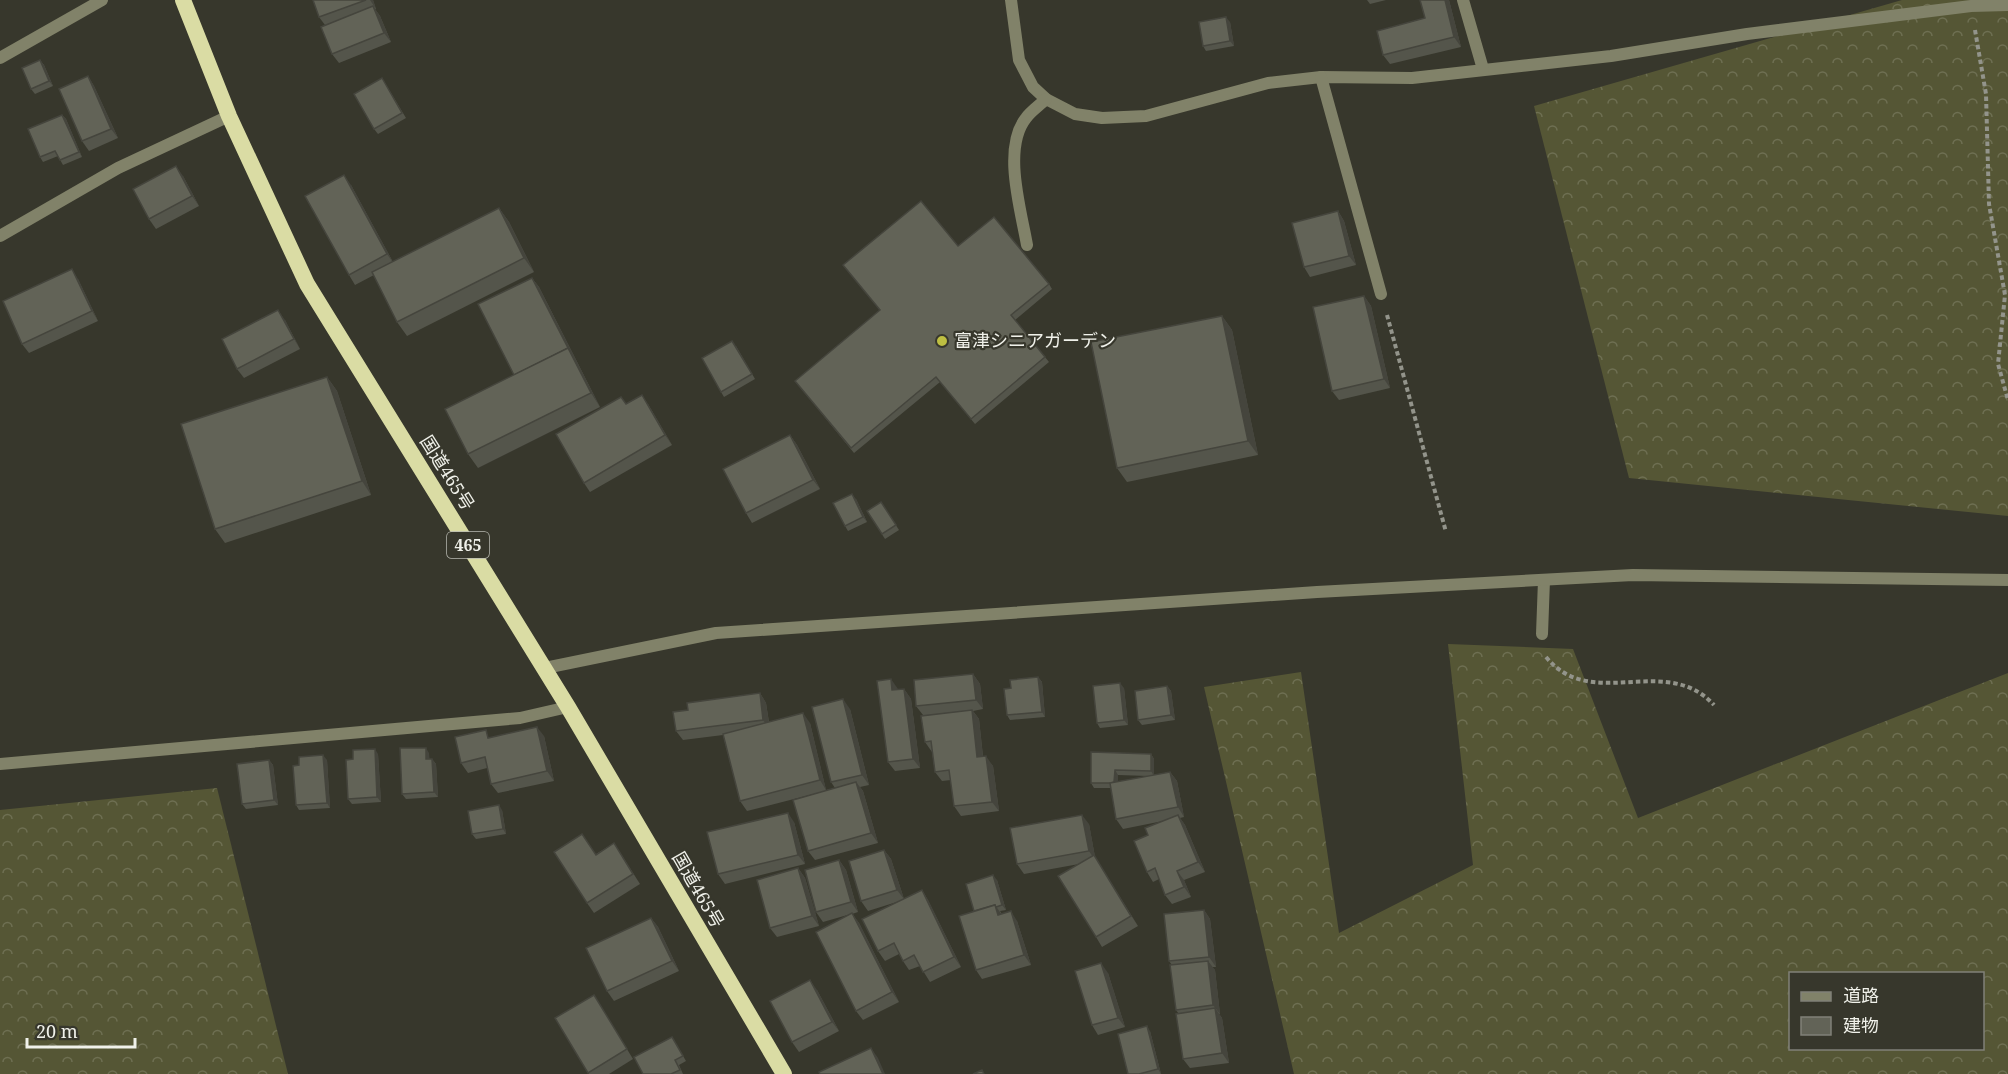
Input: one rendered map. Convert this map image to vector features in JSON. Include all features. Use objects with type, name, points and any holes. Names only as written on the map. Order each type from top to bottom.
[{"type":"highway","name":"国道465号","points":[[183,0],[229,116],[307,284],[545,668],[784,1074]]},
{"type":"street","points":[[0,58],[102,0]]},
{"type":"street","points":[[1011,0],[1019,60],[1033,87],[1046,99],[1075,114],[1102,118],[1146,116],[1268,83],[1321,77],[1412,78],[1611,56],[1957,4],[2008,5]]},
{"type":"street","points":[[1463,0],[1483,69]]},
{"type":"street","points":[[1321,77],[1381,294]]},
{"type":"street","points":[[1027,245],[1014,170],[1014,140],[1025,118],[1046,99]]},
{"type":"street","points":[[0,236],[118,168],[229,116]]},
{"type":"street","points":[[545,668],[716,633],[1544,580],[1656,575],[2008,580]]},
{"type":"street","points":[[1542,634],[1544,580]]},
{"type":"street","points":[[0,764],[520,718],[568,707]]},
{"type":"path","points":[[1971,6],[1986,94],[1989,204],[2006,295],[1998,364],[2008,400]]},
{"type":"path","points":[[1381,294],[1446,532]]},
{"type":"path","points":[[1542,634],[1542,652],[1556,669],[1580,681],[1606,684],[1658,680],[1682,682],[1703,693],[1714,705]]},
{"type":"green space","points":[[1902,0],[2008,0],[2008,516],[1629,478],[1534,106]]},
{"type":"green space","points":[[1448,644],[1573,649],[1638,818],[2008,673],[2008,1074],[1294,1074],[1204,687],[1301,672],[1339,933],[1473,865]]},
{"type":"green space","points":[[217,788],[288,1074],[0,1074],[0,810]]},
{"type":"building","points":[[313,0],[366,0],[319,17]]},
{"type":"building","points":[[1420,0],[1445,0],[1454,37],[1383,55],[1377,31],[1425,18]]},
{"type":"building","points":[[373,6],[384,33],[332,54],[321,27]]},
{"type":"building","points":[[1226,17],[1230,41],[1203,46],[1199,22]]},
{"type":"building","points":[[40,60],[49,81],[31,89],[22,68]]},
{"type":"building","points":[[88,76],[111,129],[82,141],[59,89]]},
{"type":"building","points":[[382,78],[402,113],[374,129],[354,94]]},
{"type":"building","points":[[62,115],[79,152],[60,160],[55,151],[40,157],[28,129]]},
{"type":"building","points":[[176,166],[192,196],[149,219],[133,189]]},
{"type":"building","points":[[344,175],[387,254],[349,275],[305,196]]},
{"type":"building","name":"富津シニアガーデン","points":[[921,201],[958,246],[994,217],[1049,284],[1011,315],[1045,357],[971,419],[936,377],[851,448],[795,381],[880,310],[843,265]]},
{"type":"building","points":[[499,208],[524,258],[397,322],[372,272]]},
{"type":"building","points":[[1338,211],[1349,256],[1304,267],[1292,223]]},
{"type":"building","points":[[72,269],[92,311],[22,344],[3,301]]},
{"type":"building","points":[[532,278],[568,348],[514,375],[478,304]]},
{"type":"building","points":[[1364,296],[1384,379],[1332,391],[1313,307]]},
{"type":"building","points":[[278,310],[294,339],[237,369],[222,339]]},
{"type":"building","points":[[1222,316],[1248,441],[1117,468],[1091,342]]},
{"type":"building","points":[[732,341],[752,374],[721,392],[702,358]]},
{"type":"building","points":[[568,348],[591,393],[468,454],[445,409]]},
{"type":"building","points":[[327,377],[362,481],[215,529],[181,424]]},
{"type":"building","points":[[642,395],[665,435],[584,483],[556,434],[621,397],[626,404]]},
{"type":"building","points":[[790,435],[813,480],[746,513],[723,469]]},
{"type":"building","points":[[852,494],[863,517],[845,526],[833,503]]},
{"type":"building","points":[[881,502],[896,525],[882,534],[867,511]]},
{"type":"building","points":[[973,674],[976,700],[916,706],[914,680]]},
{"type":"building","points":[[1038,677],[1042,712],[1007,715],[1004,689],[1011,688],[1010,680]]},
{"type":"building","points":[[891,679],[892,690],[904,689],[913,759],[888,762],[877,681]]},
{"type":"building","points":[[1120,683],[1124,720],[1097,723],[1093,686]]},
{"type":"building","points":[[1167,686],[1171,715],[1138,720],[1135,691]]},
{"type":"building","points":[[760,693],[763,720],[676,731],[673,712],[688,710],[687,703]]},
{"type":"building","points":[[843,699],[862,775],[831,782],[812,707]]},
{"type":"building","points":[[972,710],[977,757],[986,756],[992,802],[954,806],[949,770],[935,772],[931,741],[925,742],[921,716]]},
{"type":"building","points":[[803,713],[820,780],[740,801],[723,734]]},
{"type":"building","points":[[537,727],[547,771],[491,784],[485,757],[461,763],[455,737],[486,730],[488,738]]},
{"type":"building","points":[[400,748],[426,748],[426,759],[432,759],[434,792],[402,794]]},
{"type":"building","points":[[375,749],[377,797],[348,799],[346,760],[353,759],[353,750]]},
{"type":"building","points":[[1091,752],[1151,754],[1151,771],[1115,770],[1114,782],[1091,783]]},
{"type":"building","points":[[323,755],[327,803],[296,805],[293,766],[299,765],[299,757]]},
{"type":"building","points":[[269,760],[274,800],[242,804],[237,764]]},
{"type":"building","points":[[1170,772],[1178,807],[1116,819],[1110,783]]},
{"type":"building","points":[[856,782],[871,833],[808,851],[793,800]]},
{"type":"building","points":[[499,805],[503,829],[472,834],[468,811]]},
{"type":"building","points":[[788,813],[798,855],[718,874],[707,832]]},
{"type":"building","points":[[1082,815],[1089,851],[1017,864],[1010,828]]},
{"type":"building","points":[[1178,815],[1198,862],[1177,871],[1184,887],[1165,895],[1155,868],[1147,872],[1134,841],[1148,835],[1145,828]]},
{"type":"building","points":[[582,834],[596,855],[614,843],[633,874],[587,903],[554,852]]},
{"type":"building","points":[[884,850],[897,890],[861,901],[849,861]]},
{"type":"building","points":[[1094,855],[1131,916],[1096,937],[1058,876]]},
{"type":"building","points":[[839,860],[851,902],[816,912],[805,870]]},
{"type":"building","points":[[798,868],[812,916],[770,928],[757,880]]},
{"type":"building","points":[[993,875],[1002,905],[974,911],[966,884]]},
{"type":"building","points":[[922,890],[954,957],[923,972],[914,955],[903,961],[894,943],[878,951],[862,919]]},
{"type":"building","points":[[995,905],[998,915],[1011,911],[1024,955],[976,970],[959,916]]},
{"type":"building","points":[[1204,910],[1209,957],[1169,961],[1164,914]]},
{"type":"building","points":[[852,913],[892,992],[856,1011],[816,932]]},
{"type":"building","points":[[651,918],[672,961],[607,991],[586,948]]},
{"type":"building","points":[[1208,961],[1213,1005],[1176,1010],[1170,965]]},
{"type":"building","points":[[1101,963],[1118,1018],[1092,1025],[1075,971]]},
{"type":"building","points":[[810,980],[832,1022],[792,1042],[770,1001]]},
{"type":"building","points":[[594,995],[627,1049],[588,1073],[555,1018]]},
{"type":"building","points":[[1215,1008],[1222,1053],[1183,1059],[1176,1014]]},
{"type":"building","points":[[1147,1026],[1158,1069],[1139,1074],[1128,1074],[1118,1034]]},
{"type":"building","points":[[672,1037],[683,1056],[675,1060],[680,1070],[671,1074],[643,1074],[634,1057]]},
{"type":"building","points":[[871,1048],[883,1074],[820,1074],[819,1072]]},
{"type":"place","name":"富津シニアガーデン","points":[[942,341]]}]
